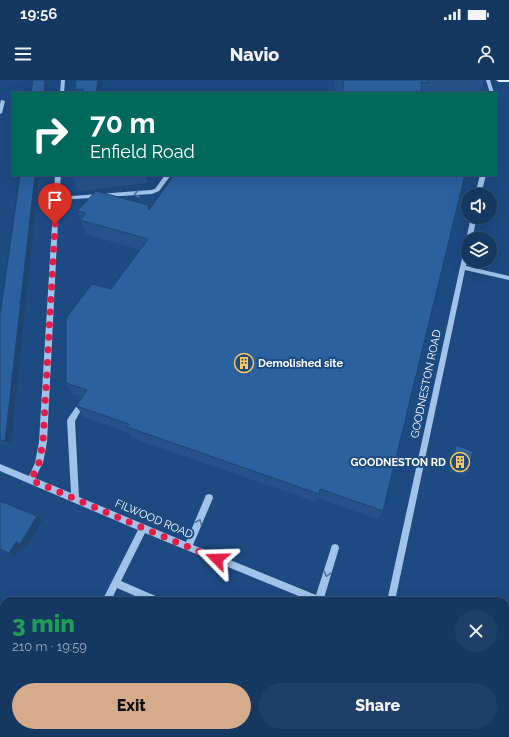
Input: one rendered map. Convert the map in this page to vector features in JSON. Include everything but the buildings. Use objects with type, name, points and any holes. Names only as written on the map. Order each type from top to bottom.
[{"type":"main road","points":[[499,80],[509,80]]},
{"type":"street","points":[[62,92],[63,80]]},
{"type":"street","points":[[488,80],[492,92]]},
{"type":"street","points":[[0,113],[3,101]]},
{"type":"street","points":[[31,480],[39,463],[43,442],[58,176]]},
{"type":"street","points":[[56,199],[152,192],[157,190],[167,176]]},
{"type":"street","points":[[480,188],[483,176]]},
{"type":"street","name":"GOODNESTON ROAD","points":[[392,597],[462,268]]},
{"type":"street","points":[[466,268],[509,278]]},
{"type":"street","points":[[75,498],[71,420],[82,403]]},
{"type":"street","name":"FILWOOD ROAD","points":[[0,467],[310,597]]},
{"type":"street","points":[[188,547],[209,498]]},
{"type":"street","points":[[108,597],[143,528]]},
{"type":"street","points":[[321,597],[335,548]]},
{"type":"street","points":[[115,583],[148,597]]},
{"type":"place","name":"Demolished site","points":[[244,363]]},
{"type":"place","name":"GOODNESTON RD","points":[[460,462]]},
{"type":"route","points":[[55,224],[43,442],[39,463],[31,480],[217,559]]}]
